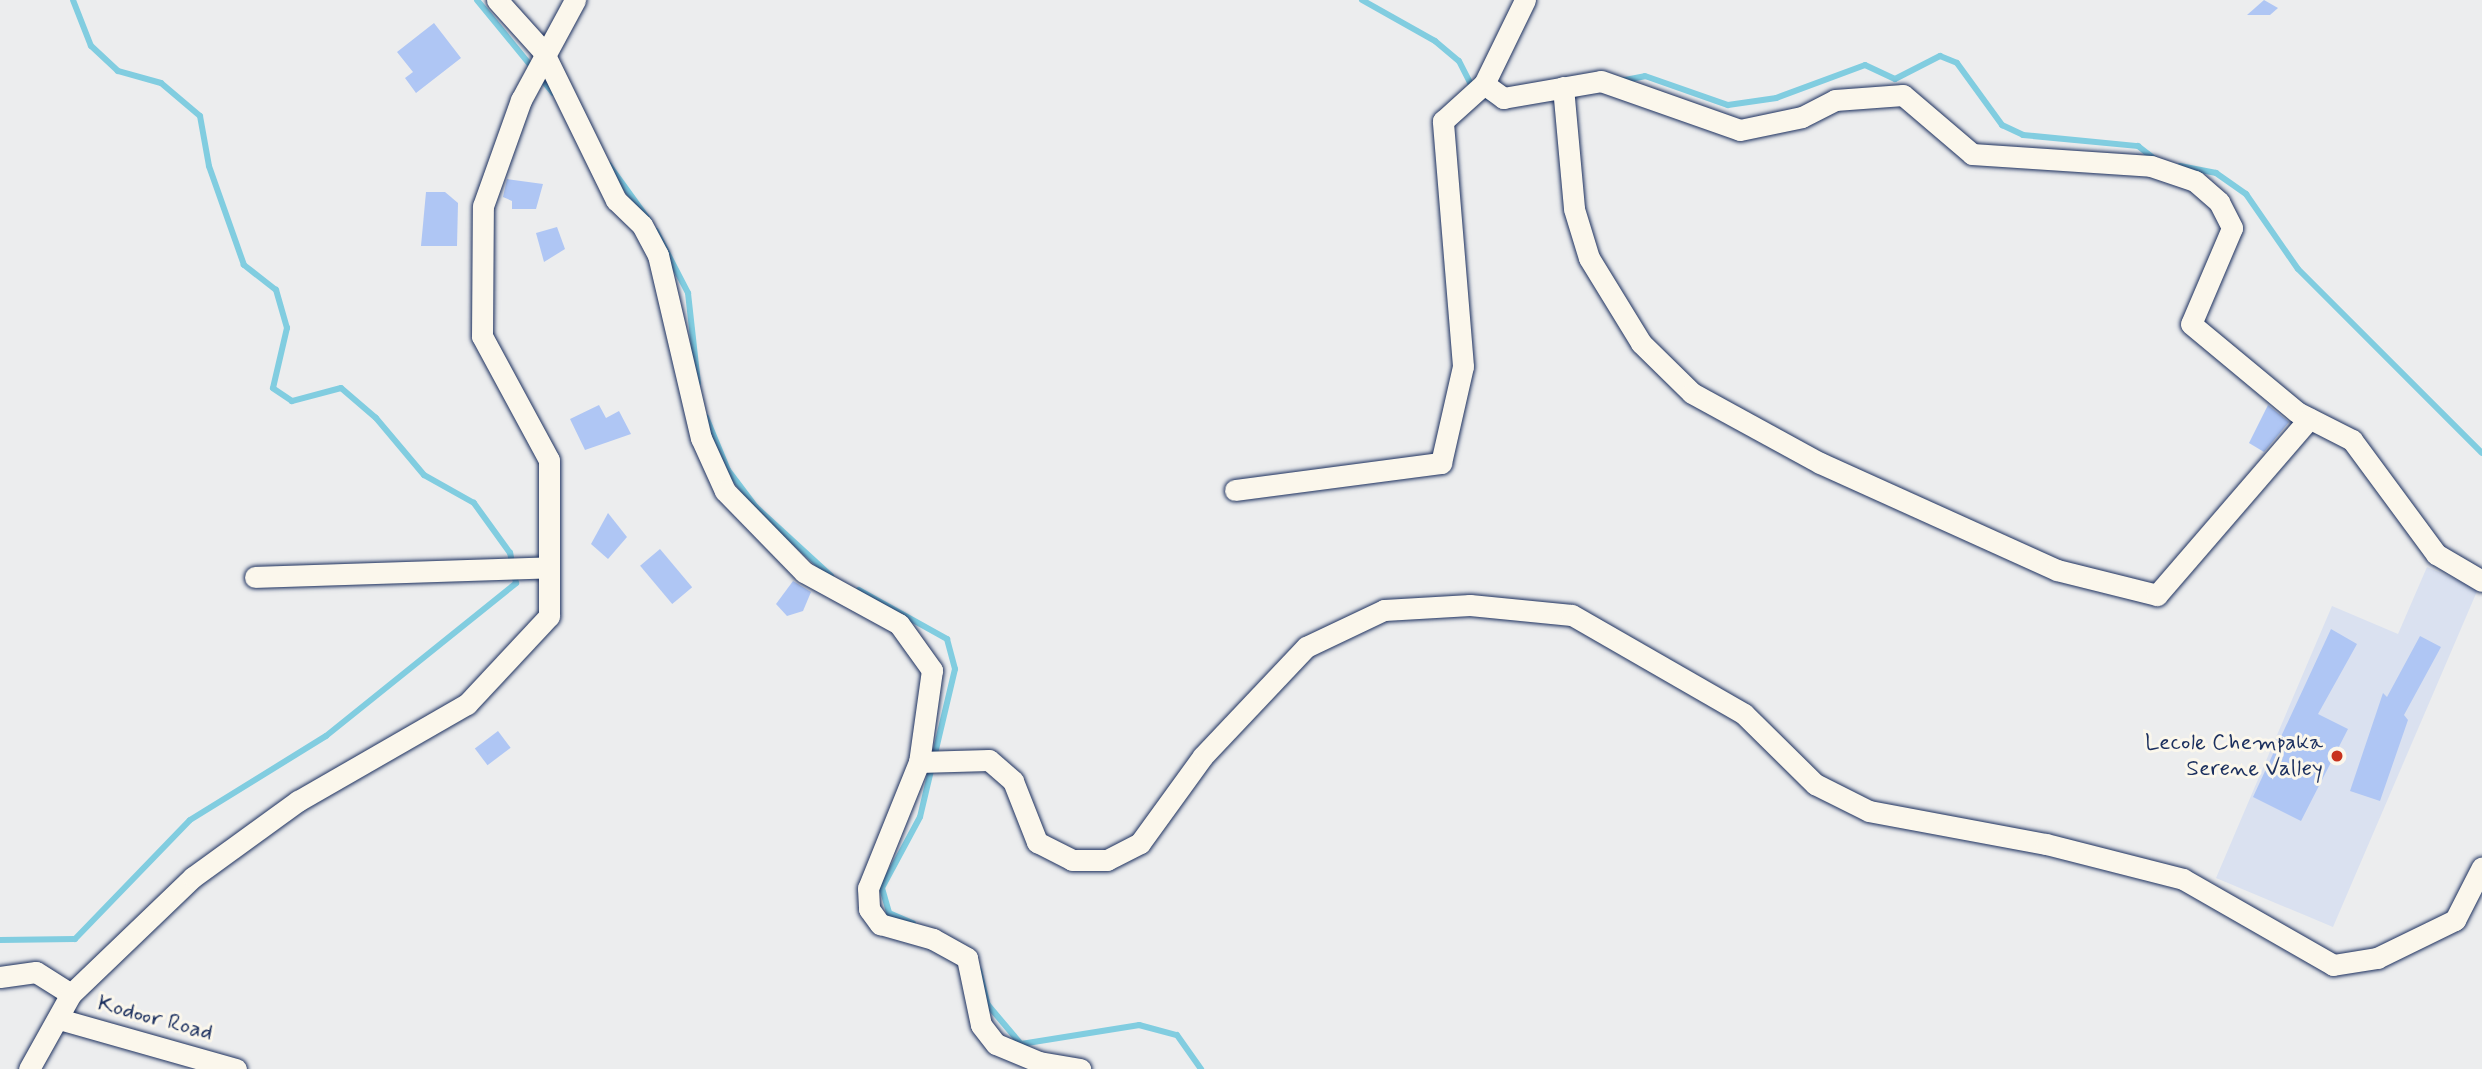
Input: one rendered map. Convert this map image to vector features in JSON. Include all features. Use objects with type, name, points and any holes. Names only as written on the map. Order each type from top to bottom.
[{"type":"street","points":[[497,0],[540,57],[616,200],[642,225],[658,256],[701,438],[725,491],[804,572],[900,624],[924,651],[932,670],[919,761],[868,887],[869,909],[880,924],[933,939],[967,958],[981,1025],[996,1044],[1039,1062],[1080,1069]]},
{"type":"street","points":[[29,1069],[71,994],[193,877],[298,801],[467,704],[549,616],[549,460],[482,336],[484,206],[521,100],[540,57],[575,0]]},
{"type":"street","points":[[1235,490],[1441,463],[1463,366],[1443,121],[1484,84],[1525,0]]},
{"type":"street","points":[[1484,84],[1503,97],[1601,81],[1740,130],[1802,117],[1835,100],[1903,95],[1972,154],[2052,155],[2182,176],[2218,202],[2232,228],[2191,334],[2309,419],[2369,456],[2436,554],[2482,581]]},
{"type":"street","points":[[1563,87],[1574,209],[1589,258],[1641,343],[1692,393],[1808,456],[2057,570],[2157,595],[2309,419]]},
{"type":"street","points":[[255,577],[549,567]]},
{"type":"street","points":[[919,761],[989,760],[1013,781],[1037,842],[1059,855],[1092,864],[1140,843],[1203,756],[1306,647],[1384,610],[1470,605],[1572,615],[1744,714],[1815,784],[1869,811],[2046,844],[2183,879],[2333,965],[2377,958],[2455,920],[2482,867]]},
{"type":"street","points":[[0,977],[36,972],[71,994]]},
{"type":"street","name":"Kodoor Road","points":[[59,1019],[236,1069]]},
{"type":"shaded area","name":"Lecole Chempaka Serene Valley","points":[[2427,567],[2478,589],[2333,927],[2216,878],[2332,606],[2398,634]]},
{"type":"building","points":[[2264,0],[2278,8],[2270,15],[2247,15]]},
{"type":"building","points":[[434,23],[461,58],[416,93],[405,78],[413,72],[397,52]]},
{"type":"building","points":[[507,179],[543,184],[536,209],[512,209],[512,201],[503,197]]},
{"type":"building","points":[[426,192],[445,192],[458,203],[457,246],[421,246]]},
{"type":"building","points":[[557,227],[565,249],[544,262],[536,233]]},
{"type":"building","points":[[599,405],[606,418],[619,411],[631,434],[585,450],[570,419]]},
{"type":"building","points":[[2268,405],[2289,422],[2264,452],[2249,443]]},
{"type":"building","points":[[608,513],[627,537],[608,559],[591,544]]},
{"type":"building","points":[[660,549],[692,587],[672,604],[640,566]]},
{"type":"building","points":[[793,581],[811,592],[803,611],[787,616],[776,604]]},
{"type":"building","name":"Lecole Chempaka Serene Valley","points":[[2331,629],[2357,644],[2318,714],[2348,729],[2301,821],[2253,797]]},
{"type":"building","name":"Lecole Chempaka Serene Valley","points":[[2420,636],[2441,647],[2404,715],[2408,720],[2380,801],[2350,791],[2383,693],[2387,697]]},
{"type":"building","points":[[498,731],[511,748],[487,765],[475,748]]},
{"type":"waterway","points":[[0,940],[75,939],[190,820],[326,736],[516,583],[510,553],[474,503],[424,475],[376,418],[341,388],[292,401],[273,388],[287,328],[276,290],[244,265],[209,166],[200,116],[161,83],[118,71],[91,46],[73,0]]},
{"type":"waterway","points":[[477,0],[553,93]]},
{"type":"waterway","points":[[1362,0],[1435,41],[1459,61],[1474,90],[1497,102]]},
{"type":"waterway","points":[[1620,81],[1645,76],[1728,105],[1776,98],[1865,65],[1895,79],[1940,56],[1957,63],[2002,125],[2023,135],[2138,146],[2156,160]]},
{"type":"waterway","points":[[609,165],[648,219]]},
{"type":"waterway","points":[[2180,166],[2216,173],[2246,194],[2298,269],[2482,453]]},
{"type":"waterway","points":[[656,231],[688,293],[698,383]]},
{"type":"waterway","points":[[706,417],[728,470],[756,507],[831,576]]},
{"type":"waterway","points":[[859,590],[947,639],[955,669],[920,817],[882,888],[889,913],[913,923]]},
{"type":"waterway","points":[[979,970],[988,1005],[1021,1044],[1139,1025],[1177,1035],[1201,1069]]},
{"type":"place","name":"Lecole Chempaka Serene Valley","points":[[2337,756]]}]
